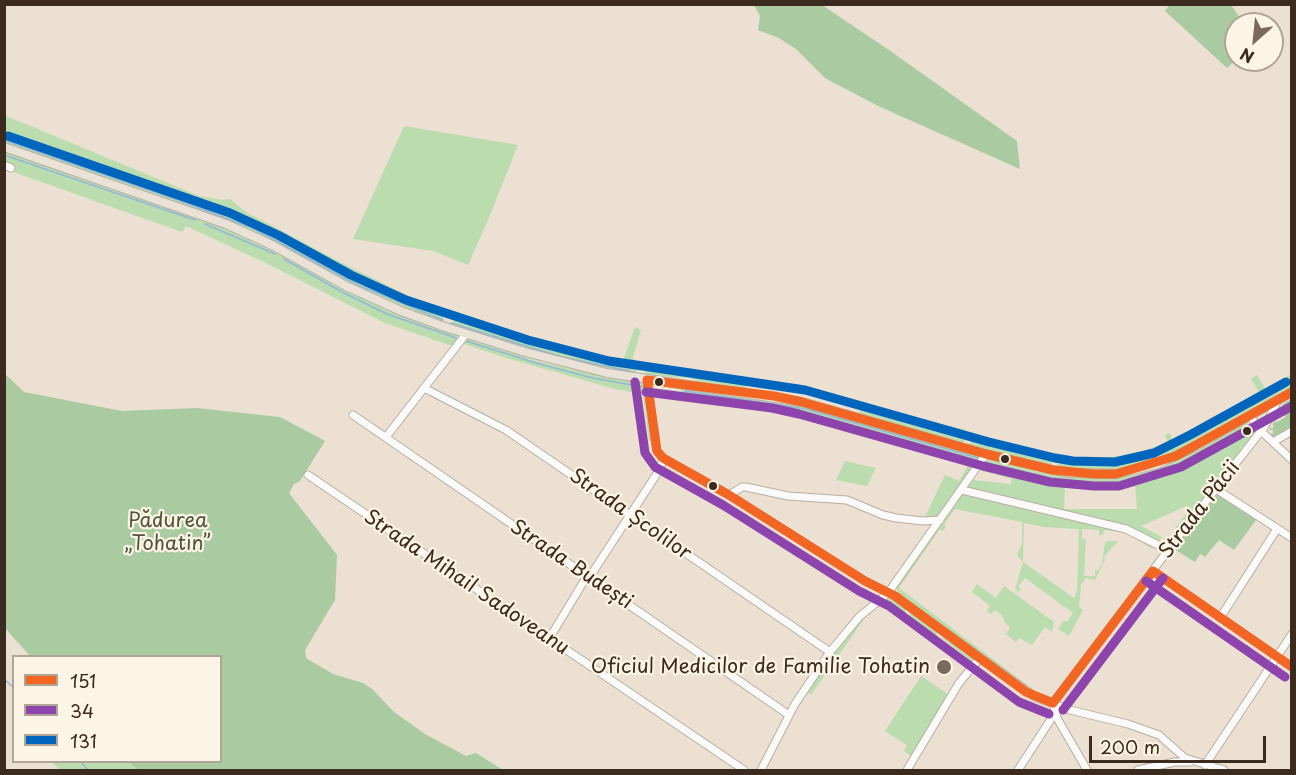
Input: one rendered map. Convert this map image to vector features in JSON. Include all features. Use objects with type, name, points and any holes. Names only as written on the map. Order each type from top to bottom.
[{"type":"main road","points":[[4,147],[226,224],[272,245],[373,299],[466,334],[567,364],[647,380],[802,402],[986,454],[1072,473],[1116,474],[1158,464],[1292,392]]},
{"type":"street","points":[[386,437],[466,334]]},
{"type":"street","points":[[647,380],[657,451],[663,458],[729,495],[865,581],[912,607],[1035,697],[1070,710],[1128,724],[1159,735],[1179,754],[1193,762]]},
{"type":"street","name":"Strada Școlilor","points":[[424,388],[506,430],[830,652]]},
{"type":"street","name":"Strada Păcii","points":[[1053,703],[1261,431],[1278,400]]},
{"type":"street","name":"Strada Budești","points":[[353,415],[789,715]]},
{"type":"street","points":[[1250,416],[1261,431],[1292,460]]},
{"type":"street","points":[[1273,442],[1292,431]]},
{"type":"street","points":[[761,771],[789,715],[830,652],[859,617],[888,593],[986,454]]},
{"type":"street","points":[[549,639],[588,577],[631,516],[660,469],[663,458]]},
{"type":"street","name":"Strada Mihail Sadoveanu","points":[[308,475],[744,771]]},
{"type":"street","points":[[729,495],[746,487],[788,496],[847,500],[896,518],[940,520]]},
{"type":"street","points":[[1216,489],[1292,538]]},
{"type":"street","points":[[962,490],[1126,529],[1168,550]]},
{"type":"street","points":[[1220,618],[1276,529]]},
{"type":"street","points":[[1154,571],[1292,667]]},
{"type":"street","points":[[1205,765],[1292,634]]},
{"type":"street","points":[[907,771],[959,683],[980,658]]},
{"type":"street","points":[[1053,703],[1055,713],[1086,771]]},
{"type":"street","points":[[1018,771],[1055,713]]},
{"type":"street","points":[[1138,771],[1175,762],[1193,762],[1222,770],[1217,749]]},
{"type":"green space","points":[[1170,4],[1231,5],[1236,12],[1224,12],[1224,65],[1165,11]]},
{"type":"green space","points":[[754,5],[822,5],[1017,141],[1020,169],[878,106],[825,78],[796,49],[779,38],[758,30],[760,16]]},
{"type":"green space","points":[[4,115],[199,196],[230,199],[246,212],[344,264],[446,311],[441,323],[366,292],[290,250],[233,223],[5,144]]},
{"type":"green space","points":[[404,126],[518,145],[468,265],[433,251],[353,239]]},
{"type":"green space","points":[[5,151],[253,239],[368,301],[457,335],[455,345],[385,323],[186,226],[182,232],[5,169]]},
{"type":"green space","points":[[455,316],[551,345],[622,363],[635,327],[641,330],[633,357],[637,374],[563,359],[452,326]]},
{"type":"green space","points":[[467,339],[540,362],[640,382],[645,391],[652,441],[649,441],[643,394],[615,389],[461,343]]},
{"type":"green space","points":[[643,364],[688,369],[750,382],[746,388],[702,383],[691,378],[646,375]]},
{"type":"green space","name":"Pădurea „Tohatin”","points":[[4,373],[24,392],[122,411],[197,408],[280,417],[325,441],[300,481],[294,484],[289,493],[337,555],[335,600],[305,650],[306,658],[333,674],[363,683],[394,712],[425,734],[466,756],[476,753],[503,770],[138,770],[130,763],[222,763],[222,655],[29,655],[5,628]]},
{"type":"green space","points":[[1291,374],[1291,387],[1161,459],[1109,470],[1057,467],[1059,459],[1088,460],[1135,454],[1168,442],[1165,435],[1170,433],[1172,441],[1260,394],[1251,379],[1257,375],[1266,390]]},
{"type":"green space","points":[[681,388],[780,401],[807,407],[979,457],[941,515],[924,519],[945,475],[959,481],[970,462],[756,408],[680,399]]},
{"type":"green space","points":[[1291,399],[1291,428],[1273,439],[1270,435],[1273,430],[1270,430],[1270,427],[1272,429],[1274,426],[1272,424],[1286,417],[1279,411],[1283,404]]},
{"type":"green space","points":[[862,404],[966,430],[963,444],[859,414]]},
{"type":"green space","points":[[1246,423],[1253,426],[1255,433],[1180,530],[1175,528],[1191,508],[1187,506],[1141,526],[1162,537],[1153,549],[1124,532],[1105,530],[1102,535],[1099,535],[1099,530],[1082,529],[1082,539],[1086,539],[1084,576],[1095,576],[1095,570],[1098,570],[1102,564],[1105,543],[1118,541],[1104,557],[1105,560],[1095,580],[1086,578],[1081,585],[1079,607],[1083,610],[1069,636],[1058,629],[1073,613],[1025,578],[1018,586],[1021,589],[1019,592],[1015,589],[1023,562],[1017,555],[1022,544],[1022,522],[955,509],[944,524],[946,527],[943,531],[940,529],[899,588],[1038,695],[898,593],[897,586],[973,480],[1011,484],[1012,479],[980,470],[987,461],[1081,478],[1111,478],[1159,468],[1195,452]],"holes":[[[1065,483],[1107,487],[1135,483],[1137,509],[1064,509]],[[1024,523],[1044,527],[1079,529],[1077,590],[1074,598],[1023,562]]]},
{"type":"green space","points":[[972,436],[1054,456],[1051,466],[969,446]]},
{"type":"green space","points":[[845,461],[876,468],[867,486],[836,480]]},
{"type":"green space","points":[[1218,494],[1256,520],[1234,550],[1219,540],[1205,557],[1200,554],[1195,562],[1174,549]]},
{"type":"green space","points":[[977,584],[996,598],[1004,586],[1054,622],[1052,632],[1045,627],[1032,645],[1019,638],[1016,642],[1006,634],[1010,628],[1003,616],[995,610],[991,614],[987,611],[990,606],[972,592]]},
{"type":"green space","points":[[890,599],[896,600],[907,609],[902,619],[880,605],[869,612],[811,695],[806,691],[857,622],[878,603]]},
{"type":"green space","points":[[911,613],[937,631],[937,637],[933,643],[905,621]]},
{"type":"green space","points":[[946,635],[975,657],[911,756],[904,751],[907,745],[885,731],[921,676],[949,695],[970,660],[942,638]]},
{"type":"green space","points":[[53,763],[130,763],[138,770],[60,770]]},
{"type":"waterway","points":[[4,140],[252,228],[358,285],[443,320]]},
{"type":"waterway","points":[[4,155],[195,220]]},
{"type":"waterway","points":[[205,224],[275,254]]},
{"type":"waterway","points":[[284,259],[387,314],[456,338]]},
{"type":"waterway","points":[[451,323],[562,357],[630,371]]},
{"type":"waterway","points":[[466,341],[593,378],[643,387]]},
{"type":"waterway","points":[[1263,394],[1292,379]]},
{"type":"waterway","points":[[685,391],[806,409],[978,458]]},
{"type":"waterway","points":[[986,463],[1040,476]]},
{"type":"waterway","points":[[4,679],[12,686]]},
{"type":"waterway","points":[[82,763],[88,770]]},
{"type":"transit line","name":"131","points":[[8,136],[230,213],[278,235],[351,275],[406,300],[528,340],[609,361],[805,390],[989,442],[1055,458],[1115,462],[1154,453],[1286,382]]},
{"type":"transit line","name":"151","points":[[647,380],[774,396],[986,454],[1053,470],[1094,474],[1116,474],[1176,456],[1292,392]]},
{"type":"transit line","name":"151","points":[[647,380],[657,451],[663,458],[729,495],[865,581],[895,596],[1026,692],[1053,703]]},
{"type":"transit line","name":"34","points":[[635,382],[645,453],[655,467],[723,505],[859,591],[889,606],[1019,702],[1049,714]]},
{"type":"transit line","name":"34","points":[[646,392],[772,408],[983,466],[1050,482],[1094,486],[1119,486],[1181,467],[1292,406]]},
{"type":"transit line","name":"151","points":[[1153,571],[1292,667]]},
{"type":"transit line","name":"151","points":[[1053,703],[1153,571]]},
{"type":"transit line","name":"34","points":[[1063,710],[1163,578]]},
{"type":"transit line","name":"34","points":[[1146,581],[1285,677]]},
{"type":"place","name":"Oficiul Medicilor de Familie Tohatin","points":[[944,667]]}]
